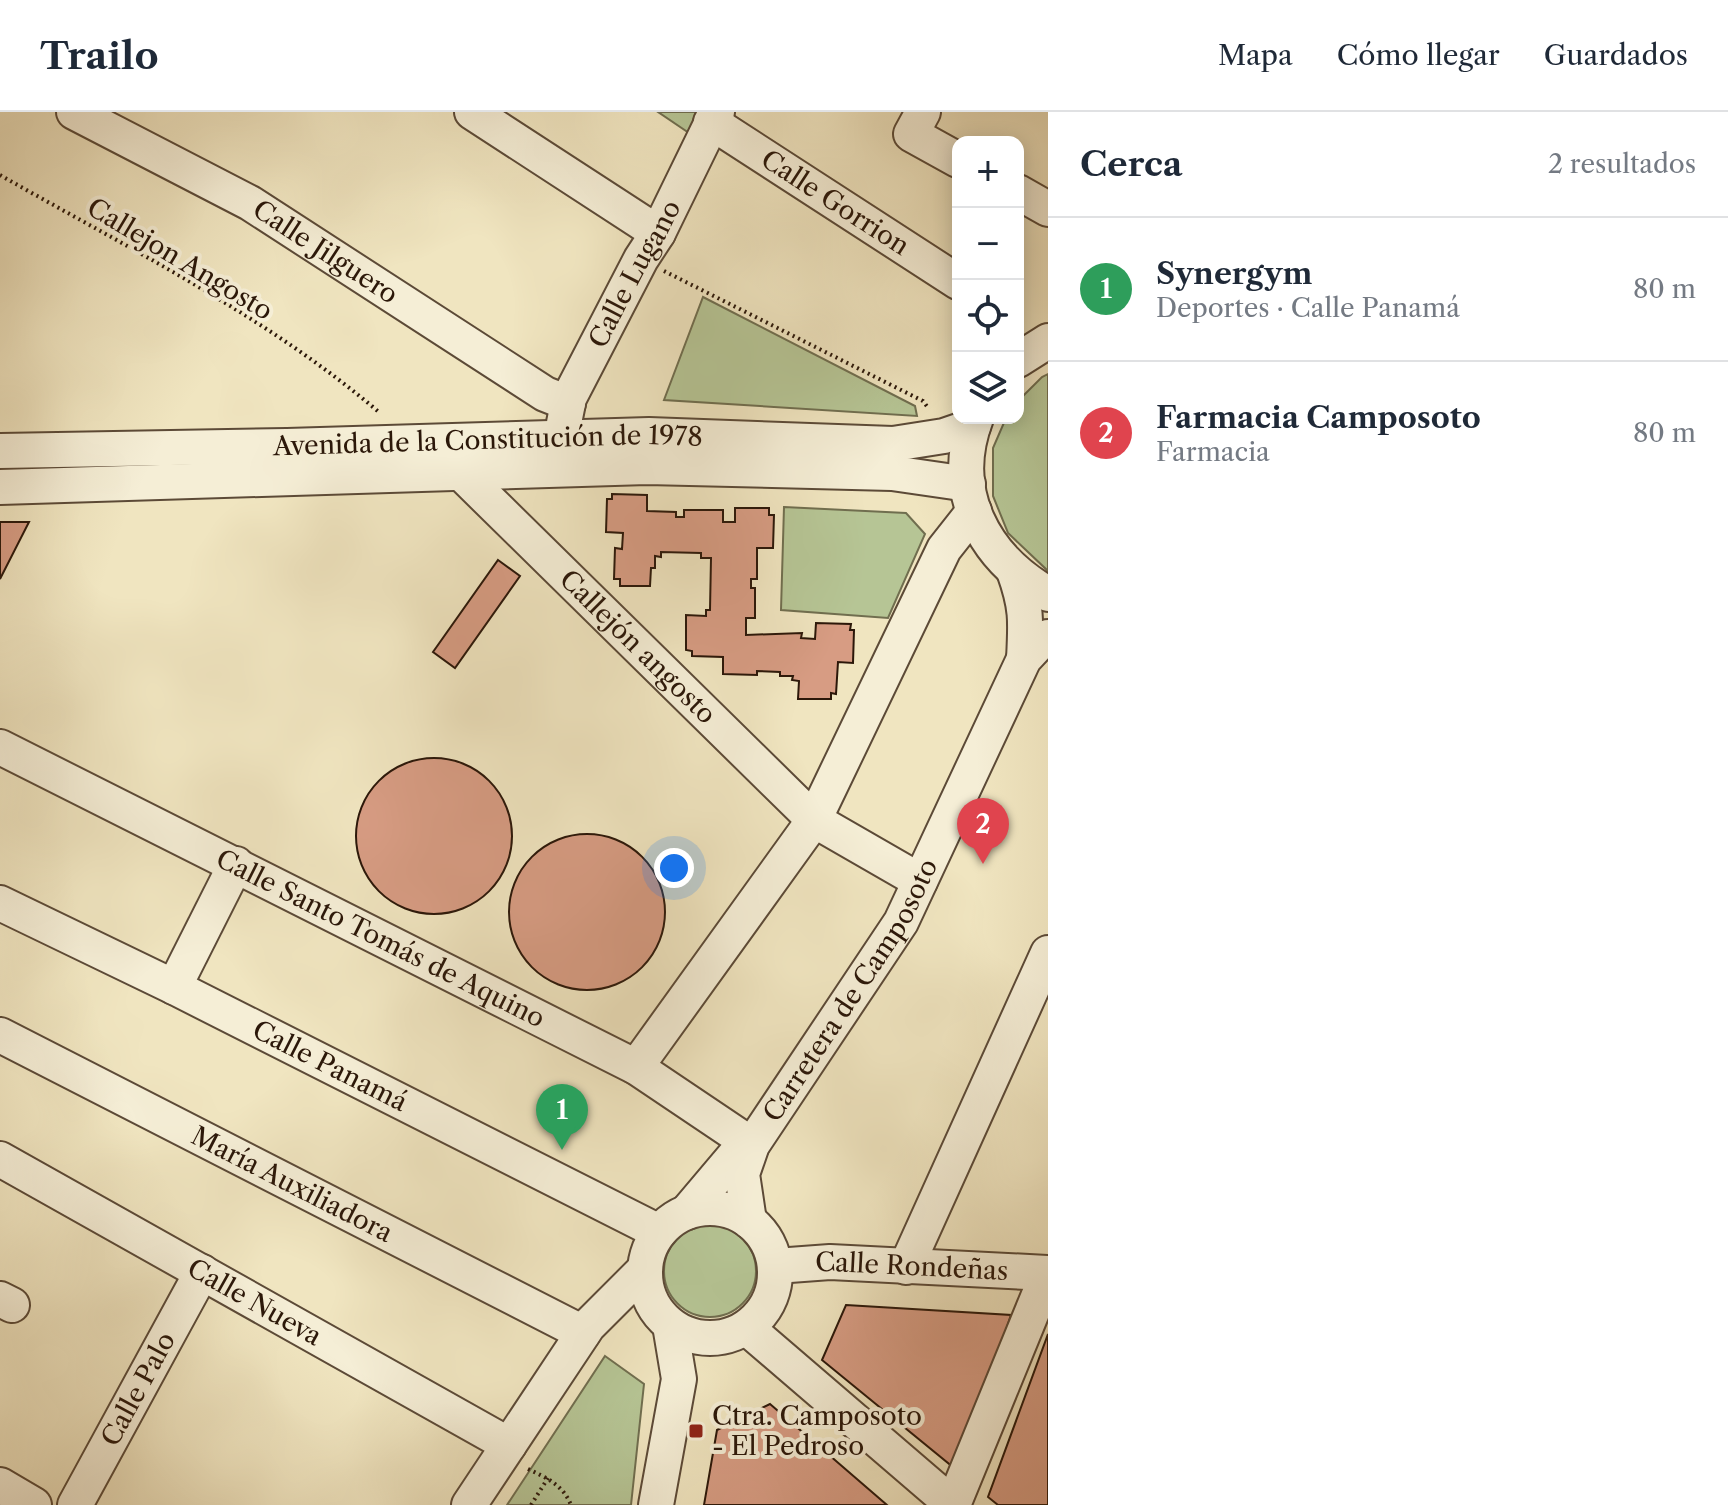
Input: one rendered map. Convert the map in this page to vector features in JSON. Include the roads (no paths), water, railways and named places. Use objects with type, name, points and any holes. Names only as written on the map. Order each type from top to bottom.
[{"type":"street","name":"Calle Jilguero","points":[[74,112],[250,203],[545,394],[568,403]]},
{"type":"street","points":[[472,112],[649,246]]},
{"type":"street","points":[[923,112],[911,134],[952,157]]},
{"type":"street","name":"Calle Lugano","points":[[562,438],[568,403],[714,117]]},
{"type":"street","name":"Calle Gorrion","points":[[714,117],[955,280]]},
{"type":"street","points":[[1024,195],[1048,209]]},
{"type":"street","points":[[964,426],[971,497],[986,538],[1014,571],[1048,594]]},
{"type":"street","name":"Avenida de la Constitución de 1978","points":[[0,451],[649,435],[893,444],[964,426]]},
{"type":"street","name":"Avenida de la Constitución de 1978","points":[[0,487],[647,467],[892,473],[971,497]]},
{"type":"street","name":"Callejón angosto","points":[[461,473],[814,820],[920,881]]},
{"type":"street","points":[[636,1067],[814,820],[971,497]]},
{"type":"street","name":"Carretera de Camposoto","points":[[749,1221],[742,1174],[752,1145],[901,922],[1036,648],[1014,571]]},
{"type":"street","name":"Calle Santo Tomás de Aquino","points":[[0,747],[636,1067],[752,1145]]},
{"type":"street","points":[[174,987],[236,864]]},
{"type":"street","name":"Calle Panamá","points":[[0,903],[174,987],[659,1232]]},
{"type":"street","points":[[906,1267],[1048,953]]},
{"type":"street","name":"María Auxiliadora","points":[[0,1035],[583,1333]]},
{"type":"street","name":"Carretera de Camposoto","points":[[687,1212],[736,1154],[752,1145]]},
{"type":"street","name":"Calle Nueva","points":[[0,1159],[202,1272],[505,1450]]},
{"type":"street","points":[[704,1208],[741,1215],[758,1228],[770,1246],[776,1266],[770,1301],[747,1328],[729,1336],[709,1339],[688,1335],[670,1325],[655,1308],[647,1290],[645,1269],[649,1250],[659,1232],[687,1212],[704,1208]]},
{"type":"street","name":"Calle Rondeñas","points":[[776,1266],[830,1262],[906,1267],[1045,1267]]},
{"type":"street","points":[[747,1328],[953,1505],[1045,1267]]},
{"type":"street","points":[[469,1505],[583,1333],[645,1269]]},
{"type":"street","name":"Calle Palo","points":[[75,1505],[202,1272]]},
{"type":"street","points":[[670,1325],[679,1379]]},
{"type":"street","points":[[656,1505],[679,1379],[687,1363],[709,1339]]},
{"type":"street","points":[[0,1485],[34,1505]]},
{"type":"place","name":"Farmacia Camposoto","points":[[983,864]]},
{"type":"place","name":"Synergym","points":[[562,1150]]},
{"type":"place","name":"Ctra. Camposoto - El Pedroso","points":[[696,1431]]}]
